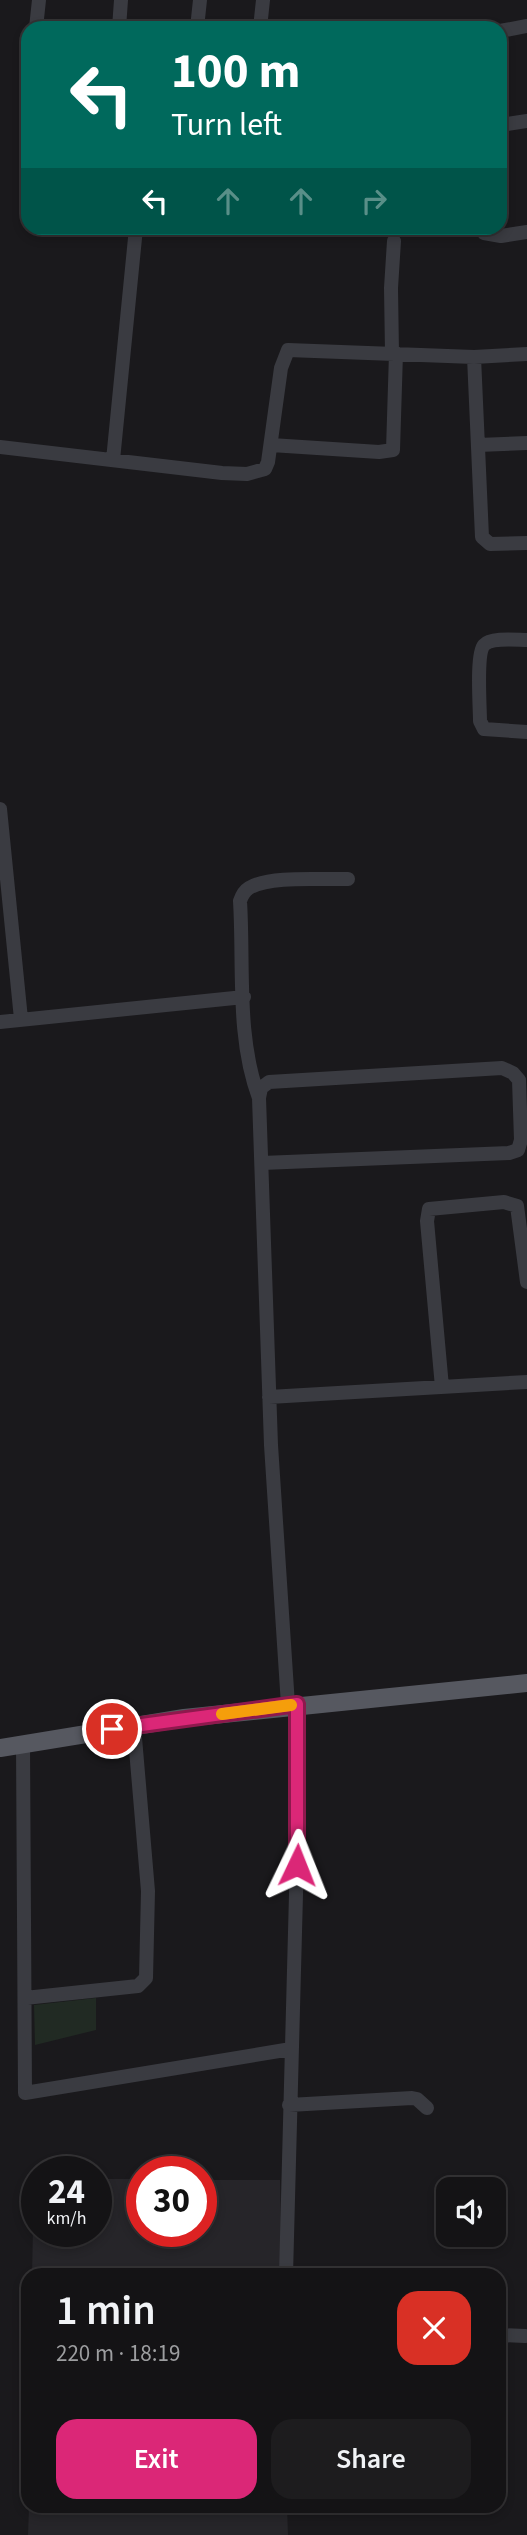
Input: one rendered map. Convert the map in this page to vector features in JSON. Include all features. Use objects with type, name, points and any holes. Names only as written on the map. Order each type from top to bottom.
[{"type":"main road","points":[[0,1748],[134,1726],[293,1705],[527,1683]]},
{"type":"street","points":[[37,21],[39,0]]},
{"type":"street","points":[[120,21],[121,0]]},
{"type":"street","points":[[198,21],[200,0]]},
{"type":"street","points":[[261,21],[263,0]]},
{"type":"street","points":[[507,30],[527,26]]},
{"type":"street","points":[[507,124],[527,121]]},
{"type":"street","points":[[507,234],[527,232]]},
{"type":"street","points":[[113,460],[135,235]]},
{"type":"street","points":[[271,445],[379,452],[393,450],[394,353],[391,288],[394,241]]},
{"type":"street","points":[[0,447],[247,474],[265,469],[271,445],[281,368],[288,349],[474,357],[527,354]]},
{"type":"street","points":[[474,357],[484,540],[490,544],[527,543]]},
{"type":"street","points":[[478,445],[527,443]]},
{"type":"street","points":[[527,640],[484,644],[480,659],[480,721],[484,729],[527,732]]},
{"type":"street","points":[[0,809],[21,1019]]},
{"type":"street","points":[[259,1098],[248,1065],[240,901],[243,893],[256,885],[276,882],[348,879]]},
{"type":"street","points":[[0,1021],[244,997]]},
{"type":"street","points":[[262,1163],[509,1153],[518,1150],[521,1140],[519,1080],[513,1073],[502,1068],[269,1082],[261,1088],[259,1098],[269,1397],[293,1705],[298,1818],[286,2268]]},
{"type":"street","points":[[442,1387],[427,1221],[429,1209],[504,1202],[517,1206],[527,1282]]},
{"type":"street","points":[[269,1397],[527,1382]]},
{"type":"street","points":[[25,1998],[138,1986],[146,1978],[148,1891],[134,1726]]},
{"type":"street","points":[[23,1744],[25,2092],[290,2049]]},
{"type":"street","points":[[289,2105],[412,2098],[427,2108]]},
{"type":"street","points":[[506,2335],[525,2336]]},
{"type":"shaded area","points":[[96,1998],[96,2030],[35,2045],[34,2005]]},
{"type":"shaded area","points":[[112,2179],[126,2179],[126,2247],[217,2247],[217,2180],[280,2180],[282,2268],[32,2268],[33,2247],[112,2247]]},
{"type":"shaded area","points":[[29,2513],[287,2513],[288,2535],[28,2535]]},
{"type":"slow traffic","points":[[222,1714],[291,1705]]},
{"type":"route","points":[[112,1729],[297,1704],[297,1865]]}]
